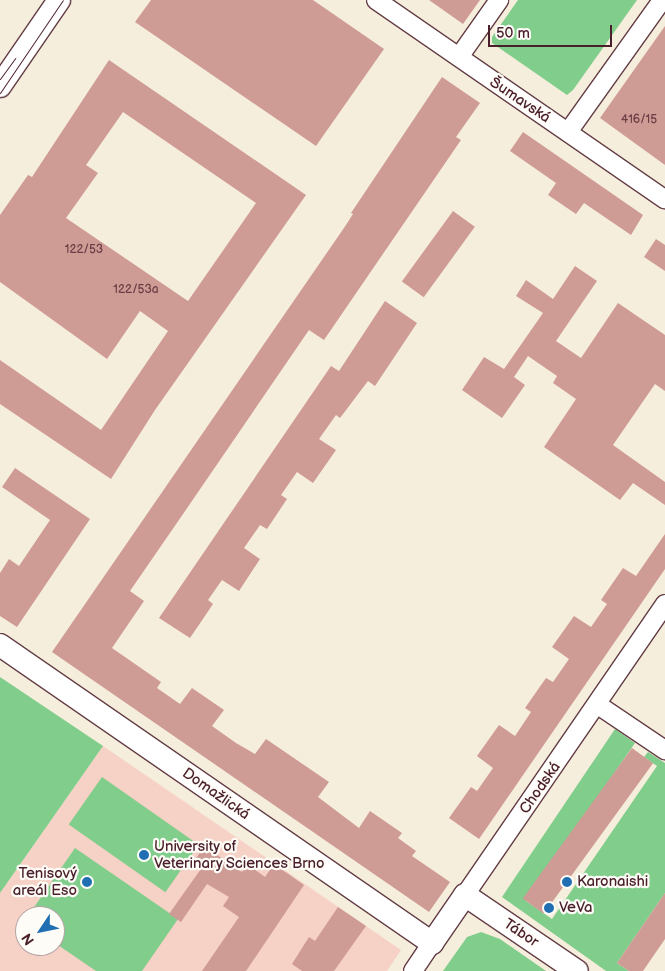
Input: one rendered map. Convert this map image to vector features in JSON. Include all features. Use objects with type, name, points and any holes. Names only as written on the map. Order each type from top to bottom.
[{"type":"street","points":[[0,86],[59,0]]},
{"type":"street","name":"Šumavská","points":[[376,0],[665,199]]},
{"type":"street","points":[[459,58],[498,0]]},
{"type":"street","points":[[568,132],[662,0]]},
{"type":"street","name":"Chodská","points":[[413,971],[598,705],[665,604]]},
{"type":"street","name":"Domažlická","points":[[0,645],[432,943]]},
{"type":"street","points":[[598,705],[665,750]]},
{"type":"street","name":"Tábor","points":[[465,895],[577,971]]},
{"type":"shaded area","name":"University of Veterinary Sciences Brno","points":[[103,746],[401,950],[387,971],[0,971],[0,893]]},
{"type":"green space","points":[[518,0],[637,0],[573,90],[567,95],[492,43],[492,37]]},
{"type":"green space","points":[[0,677],[103,746],[0,893]]},
{"type":"green space","points":[[615,729],[635,743],[526,901],[552,919],[657,766],[644,757],[648,752],[665,763],[665,893],[617,963],[629,971],[606,971],[502,897]]},
{"type":"green space","points":[[102,777],[199,845],[165,892],[69,825]]},
{"type":"green space","name":"Tenisový areál Eso","points":[[75,848],[178,919],[142,971],[96,971],[65,950],[65,906],[35,906]]},
{"type":"green space","points":[[481,932],[500,939],[546,971],[443,971],[467,937]]},
{"type":"building","points":[[151,0],[313,0],[384,49],[316,146],[135,22]]},
{"type":"building","points":[[429,0],[480,0],[463,24]]},
{"type":"building","points":[[665,26],[665,165],[600,118]]},
{"type":"building","points":[[109,60],[306,195],[155,410],[111,479],[0,404],[0,360],[101,430],[168,331],[140,311],[107,359],[0,282],[0,215],[28,175],[32,177]],"holes":[[[123,112],[256,203],[188,301],[66,218],[98,173],[86,165]]]},
{"type":"building","points":[[442,77],[480,103],[456,137],[461,140],[324,340],[309,330],[130,591],[144,601],[112,648],[161,682],[157,688],[180,704],[192,688],[224,710],[212,726],[236,743],[255,754],[266,739],[329,782],[318,797],[359,828],[370,811],[402,833],[398,838],[416,851],[412,856],[450,882],[429,912],[52,652],[346,225],[353,214],[351,213]]},
{"type":"building","points":[[523,132],[643,215],[631,235],[584,203],[576,214],[548,195],[556,183],[510,151]]},
{"type":"building","points":[[453,211],[475,227],[424,297],[402,281]]},
{"type":"building","points":[[656,239],[665,245],[665,271],[644,257]]},
{"type":"building","points":[[575,266],[597,281],[556,341],[581,358],[618,303],[665,335],[665,391],[655,384],[613,445],[665,482],[665,505],[633,483],[620,500],[544,447],[576,399],[553,383],[557,376],[528,356],[514,377],[525,385],[502,418],[462,390],[484,357],[504,369],[543,313],[516,296],[526,280],[553,299]]},
{"type":"building","points":[[385,301],[417,323],[375,386],[368,381],[340,418],[336,415],[319,439],[336,450],[313,483],[297,472],[281,495],[287,499],[267,529],[260,525],[244,548],[260,559],[239,591],[222,580],[208,600],[213,604],[190,638],[159,618],[331,366],[339,371]]},
{"type":"building","points":[[15,468],[90,519],[17,627],[0,616],[0,573],[9,559],[19,566],[50,520],[2,487]]},
{"type":"building","points":[[665,534],[665,569],[479,839],[449,818],[471,787],[477,791],[493,768],[477,756],[499,725],[515,736],[531,712],[525,708],[546,678],[553,682],[569,659],[552,647],[574,616],[591,627],[607,604],[601,600],[623,568],[636,576]]},
{"type":"building","points":[[632,748],[653,763],[544,914],[523,898]]},
{"type":"building","points":[[204,846],[242,872],[247,864],[265,877],[274,864],[304,885],[246,971],[202,971],[239,917],[223,906],[229,897],[207,884],[181,922],[169,914],[203,866],[195,860]]},
{"type":"building","points":[[665,893],[665,939],[643,971],[629,971],[617,963]]},
{"type":"building","points":[[338,907],[366,926],[334,971],[302,971],[292,964],[309,937],[315,941]]},
{"type":"tram line","points":[[0,93],[63,0]]},
{"type":"tram line","points":[[0,79],[15,58]]},
{"type":"place","name":"University of Veterinary Sciences Brno","points":[[144,855]]},
{"type":"place","name":"Tenisový areál Eso","points":[[87,882]]},
{"type":"place","name":"Karonaishi","points":[[567,882]]},
{"type":"place","name":"VeVa","points":[[549,908]]}]
